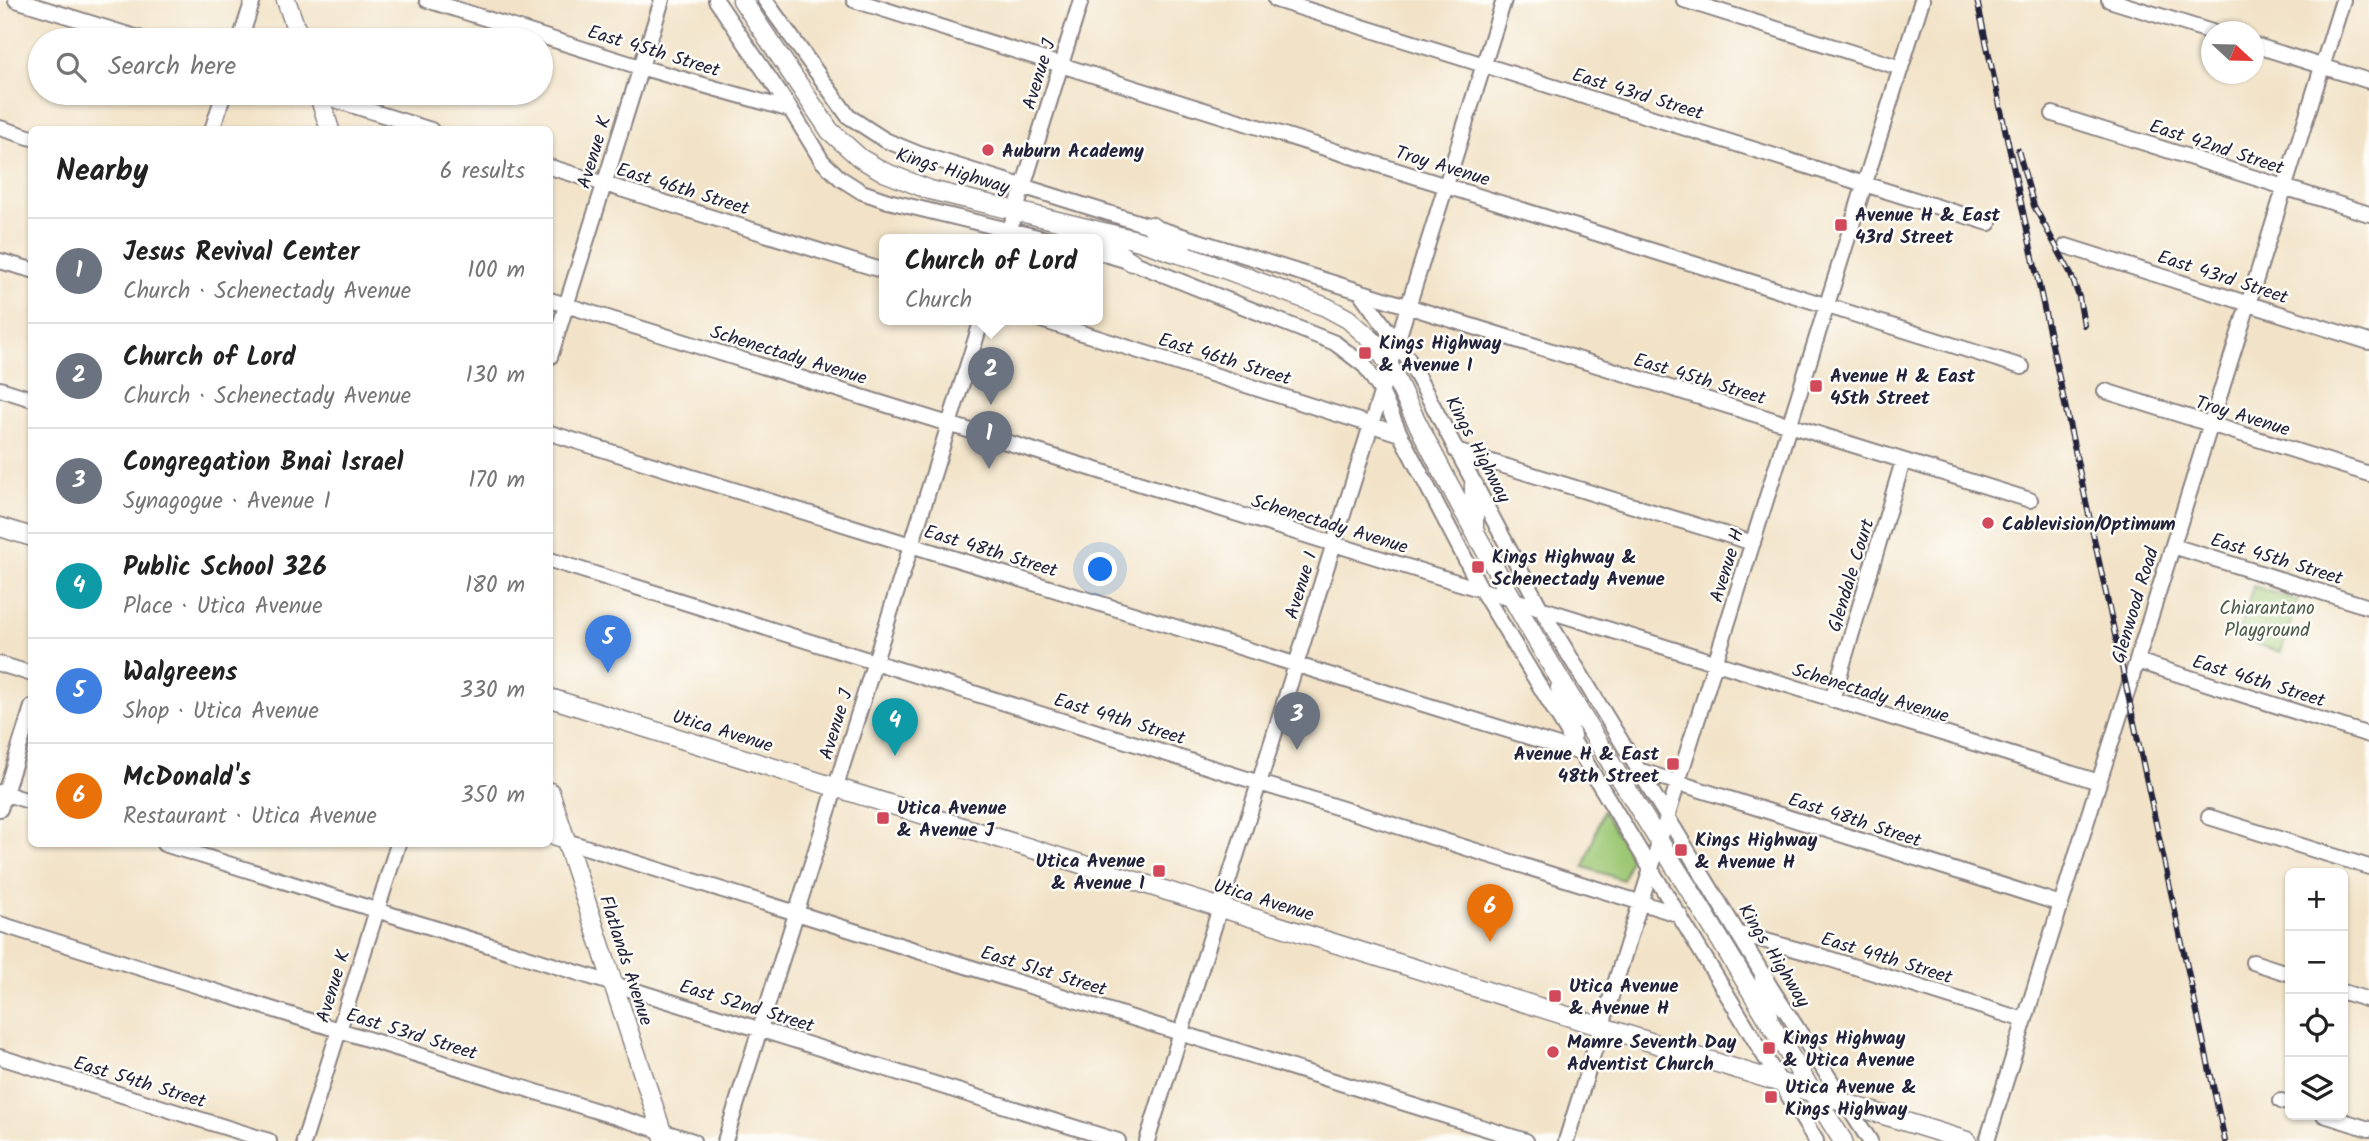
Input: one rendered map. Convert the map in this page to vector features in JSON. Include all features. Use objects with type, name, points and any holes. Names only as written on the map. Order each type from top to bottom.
[{"type":"main road","points":[[286,0],[296,28]]},
{"type":"main road","name":"Kings Highway","points":[[742,0],[830,131],[860,158],[884,172],[907,182],[1136,240],[1193,259],[1326,307],[1348,319],[1375,343],[1474,530],[1557,675],[1843,1141]]},
{"type":"main road","points":[[321,105],[328,126]]},
{"type":"main road","points":[[1078,226],[1090,234]]},
{"type":"main road","points":[[1151,226],[1193,259]]},
{"type":"main road","points":[[1103,243],[1132,262]]},
{"type":"main road","points":[[1474,485],[1474,530]]},
{"type":"main road","points":[[0,527],[28,536]]},
{"type":"main road","points":[[1557,675],[1571,737]]},
{"type":"main road","name":"Utica Avenue","points":[[553,699],[1967,1141]]},
{"type":"main road","name":"Flatlands Avenue","points":[[553,812],[557,838],[612,984],[664,1136]]},
{"type":"main road","points":[[1764,977],[1769,1022]]},
{"type":"street","points":[[16,0],[106,28]]},
{"type":"street","points":[[244,28],[253,0]]},
{"type":"street","name":"East 45th Street","points":[[427,0],[516,28]]},
{"type":"street","points":[[653,26],[654,0]]},
{"type":"street","name":"Avenue K","points":[[553,346],[662,0]]},
{"type":"street","points":[[716,0],[791,110],[821,161],[840,178],[862,192],[888,201],[1008,234]]},
{"type":"street","name":"Kings Highway","points":[[765,0],[848,116],[885,140],[919,154],[1359,291],[1397,341],[1541,609],[1764,977],[1870,1141]]},
{"type":"street","name":"Troy Avenue","points":[[854,0],[2022,366]]},
{"type":"street","name":"Avenue J","points":[[1008,234],[1081,0]]},
{"type":"street","name":"East 43rd Street","points":[[1276,0],[1989,223]]},
{"type":"street","name":"Avenue I","points":[[1147,1141],[1504,0]]},
{"type":"street","points":[[1684,0],[1901,68]]},
{"type":"street","name":"Avenue H","points":[[1566,1141],[1922,0]]},
{"type":"street","points":[[2109,0],[2201,29]]},
{"type":"street","name":"Glenwood Road","points":[[1987,1141],[2343,0]]},
{"type":"street","name":"East 45th Street","points":[[553,40],[791,110]]},
{"type":"street","points":[[2264,48],[2369,81]]},
{"type":"street","points":[[213,126],[220,105]]},
{"type":"street","points":[[353,105],[418,126]]},
{"type":"street","name":"East 42nd Street","points":[[2053,114],[2369,214]]},
{"type":"street","points":[[0,128],[28,137]]},
{"type":"street","name":"East 46th Street","points":[[553,168],[879,269]]},
{"type":"street","name":"East 43rd Street","points":[[2066,246],[2369,342]]},
{"type":"street","points":[[1103,253],[1335,343],[1365,366],[1381,391],[1400,434],[1482,591],[1816,1141]]},
{"type":"street","points":[[0,261],[28,269]]},
{"type":"street","name":"East 45th Street","points":[[1359,291],[2030,500]]},
{"type":"street","name":"Schenectady Avenue","points":[[553,301],[2099,782]]},
{"type":"street","name":"Avenue J","points":[[725,1141],[980,325]]},
{"type":"street","name":"East 46th Street","points":[[1057,325],[1400,434]]},
{"type":"street","points":[[0,389],[28,397]]},
{"type":"street","name":"Troy Avenue","points":[[2105,391],[2369,474]]},
{"type":"street","name":"East 48th Street","points":[[553,434],[1581,753]]},
{"type":"street","points":[[1456,451],[1753,543]]},
{"type":"street","name":"Glendale Court","points":[[1832,700],[1903,461]]},
{"type":"street","name":"East 45th Street","points":[[2173,545],[2369,607]]},
{"type":"street","name":"East 49th Street","points":[[553,561],[1679,915]]},
{"type":"street","name":"East 46th Street","points":[[2137,661],[2369,734]]},
{"type":"street","points":[[0,664],[28,673]]},
{"type":"street","points":[[0,809],[2,793],[28,718]]},
{"type":"street","name":"East 48th Street","points":[[1638,770],[2061,904]]},
{"type":"street","points":[[2,793],[28,801]]},
{"type":"street","points":[[2208,817],[2369,867]]},
{"type":"street","name":"East 51st Street","points":[[557,838],[1526,1141]]},
{"type":"street","name":"East 52nd Street","points":[[174,847],[1118,1141]]},
{"type":"street","name":"Avenue K","points":[[304,1141],[397,847]]},
{"type":"street","name":"East 53rd Street","points":[[0,924],[339,1030],[664,1136],[692,1141]]},
{"type":"street","name":"East 49th Street","points":[[1737,933],[1817,955],[2024,1020]]},
{"type":"street","points":[[2253,962],[2285,972]]},
{"type":"street","points":[[2348,994],[2369,1000]]},
{"type":"street","name":"East 54th Street","points":[[0,1057],[269,1141]]},
{"type":"street","points":[[2340,1120],[2369,1129]]},
{"type":"green space","name":"Chiarantano Playground","points":[[2253,586],[2298,600],[2281,652],[2237,638]]},
{"type":"green space","points":[[1603,811],[1631,856],[1623,880],[1584,867]]},
{"type":"railway","points":[[1977,0],[2225,1141]]},
{"type":"railway","points":[[2018,150],[2034,206],[2070,272],[2079,297],[2084,325]]},
{"type":"place","name":"Auburn Academy","points":[[988,150]]},
{"type":"place","name":"Avenue H & East 43rd Street","points":[[1841,225]]},
{"type":"place","name":"Kings Highway & Avenue I","points":[[1365,353]]},
{"type":"place","name":"Avenue H & East 45th Street","points":[[1816,386]]},
{"type":"place","name":"Church of Lord","points":[[991,405]]},
{"type":"place","name":"Jesus Revival Center","points":[[989,469]]},
{"type":"place","name":"Cablevision/Optimum","points":[[1988,523]]},
{"type":"place","name":"Kings Highway & Schenectady Avenue","points":[[1478,567]]},
{"type":"place","name":"Walgreens","points":[[608,673]]},
{"type":"place","name":"Congregation Bnai Israel","points":[[1297,750]]},
{"type":"place","name":"Public School 326","points":[[895,756]]},
{"type":"place","name":"Avenue H & East 48th Street","points":[[1673,764]]},
{"type":"place","name":"Utica Avenue & Avenue J","points":[[883,818]]},
{"type":"place","name":"Kings Highway & Avenue H","points":[[1681,850]]},
{"type":"place","name":"Utica Avenue & Avenue I","points":[[1159,871]]},
{"type":"place","name":"McDonald's","points":[[1490,942]]},
{"type":"place","name":"Utica Avenue & Avenue H","points":[[1555,996]]},
{"type":"place","name":"Kings Highway & Utica Avenue","points":[[1769,1048]]},
{"type":"place","name":"Mamre Seventh Day Adventist Church","points":[[1553,1052]]},
{"type":"place","name":"Utica Avenue & Kings Highway","points":[[1771,1097]]}]
